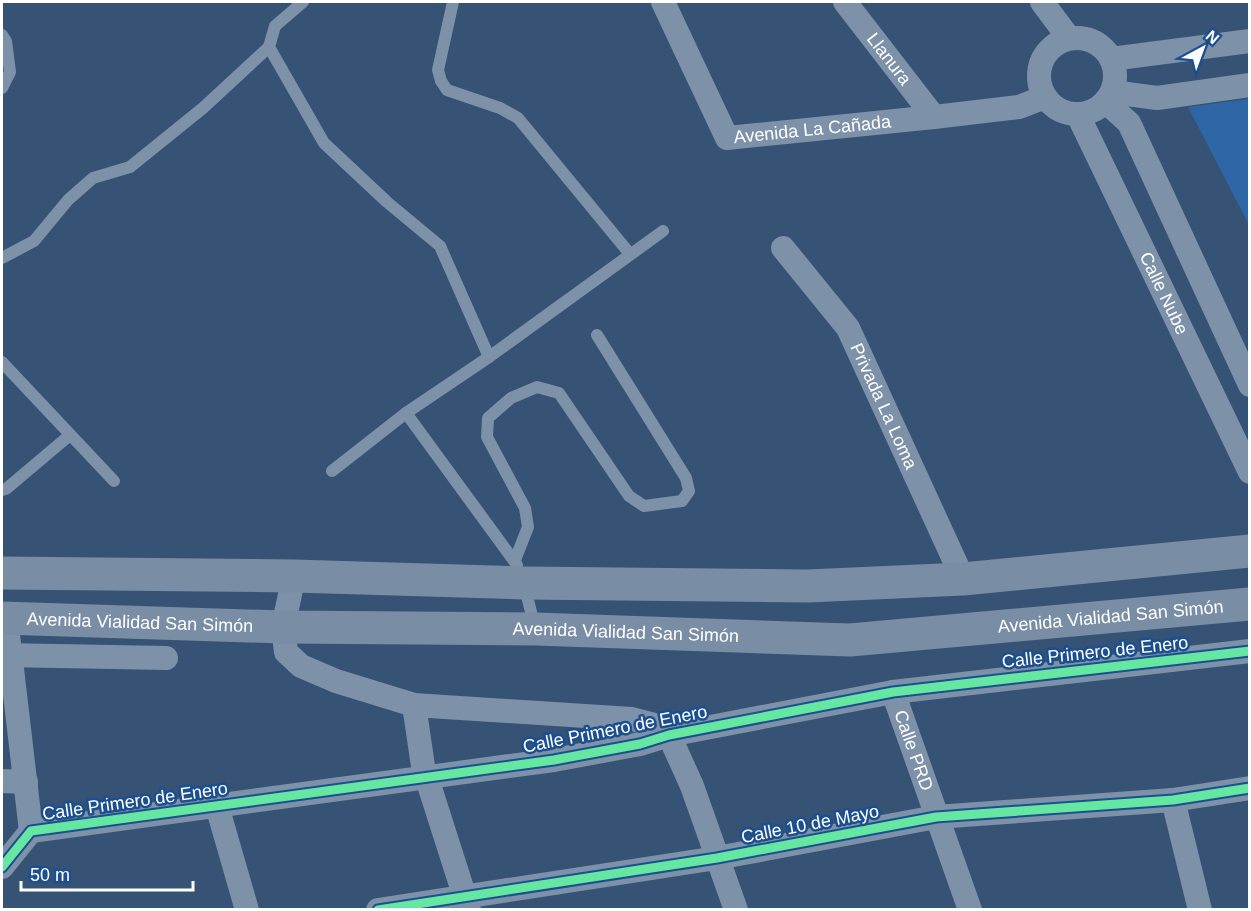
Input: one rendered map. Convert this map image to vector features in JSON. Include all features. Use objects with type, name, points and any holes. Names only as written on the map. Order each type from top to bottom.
[{"type":"main road","points":[[2,573],[294,576],[520,572],[808,586],[963,579],[1250,551]]},
{"type":"main road","name":"Avenida Vialidad San Simón","points":[[4,618],[283,627],[536,629],[850,640],[1250,604]]},
{"type":"street","name":"Avenida La Cañada","points":[[663,2],[727,138],[934,117],[1019,106],[1045,98]]},
{"type":"street","name":"Llanura","points":[[845,2],[934,117]]},
{"type":"street","points":[[1042,2],[1069,38]]},
{"type":"street","points":[[1069,38],[1087,39],[1099,45],[1111,59],[1115,78],[1109,97],[1095,110],[1078,115],[1061,111],[1045,98],[1038,81],[1039,68],[1046,53],[1057,43],[1069,38]]},
{"type":"street","points":[[1111,59],[1250,41]]},
{"type":"street","points":[[1109,97],[1157,98],[1250,85]]},
{"type":"street","points":[[1109,97],[1129,123],[1250,385]]},
{"type":"street","name":"Calle Nube","points":[[1078,115],[1250,472]]},
{"type":"street","name":"Privada La Loma","points":[[783,248],[848,328],[963,579]]},
{"type":"street","points":[[283,627],[294,576]]},
{"type":"street","points":[[4,618],[6,655],[32,831]]},
{"type":"street","name":"Calle Primero de Enero","points":[[283,627],[285,652],[301,666],[336,681],[414,705],[632,718],[655,725],[669,735]]},
{"type":"street","name":"Calle Primero de Enero","points":[[2,867],[32,831],[554,760],[640,744],[669,735],[893,692],[1250,651]]},
{"type":"street","points":[[6,655],[166,657]]},
{"type":"street","name":"Calle PRD","points":[[893,692],[970,909]]},
{"type":"street","points":[[414,705],[423,766],[467,903]]},
{"type":"street","points":[[669,735],[692,786],[735,909]]},
{"type":"street","points":[[2,781],[26,782]]},
{"type":"street","name":"Calle 10 de Mayo","points":[[378,909],[467,903],[936,816],[1173,800],[1250,788]]},
{"type":"street","points":[[1173,800],[1200,909]]},
{"type":"street","points":[[218,806],[247,909]]},
{"type":"lane","points":[[2,258],[34,241],[68,200],[93,178],[130,167],[203,108],[269,47],[275,26],[303,2]]},
{"type":"lane","points":[[453,2],[438,70],[447,90],[500,108],[518,118],[630,254]]},
{"type":"lane","points":[[2,35],[6,41],[10,72],[2,88]]},
{"type":"lane","points":[[269,47],[324,143],[387,202],[440,246],[489,357]]},
{"type":"lane","points":[[332,471],[406,413],[489,357],[663,231]]},
{"type":"lane","points":[[520,572],[528,527],[525,508],[487,437],[488,418],[511,398],[537,387],[559,393],[629,496],[645,506],[682,501],[689,491],[686,478],[597,335]]},
{"type":"lane","points":[[2,362],[114,481]]},
{"type":"lane","points":[[406,413],[520,572],[536,629]]},
{"type":"lane","points":[[2,490],[70,435]]},
{"type":"shaded area","points":[[1250,99],[1249,225],[1188,107]]},
{"type":"cycle path","points":[[2,867],[31,831],[554,760],[640,744],[669,735],[893,692],[1250,651]]},
{"type":"cycle path","points":[[378,910],[717,858],[936,817],[1173,800],[1250,788]]}]
